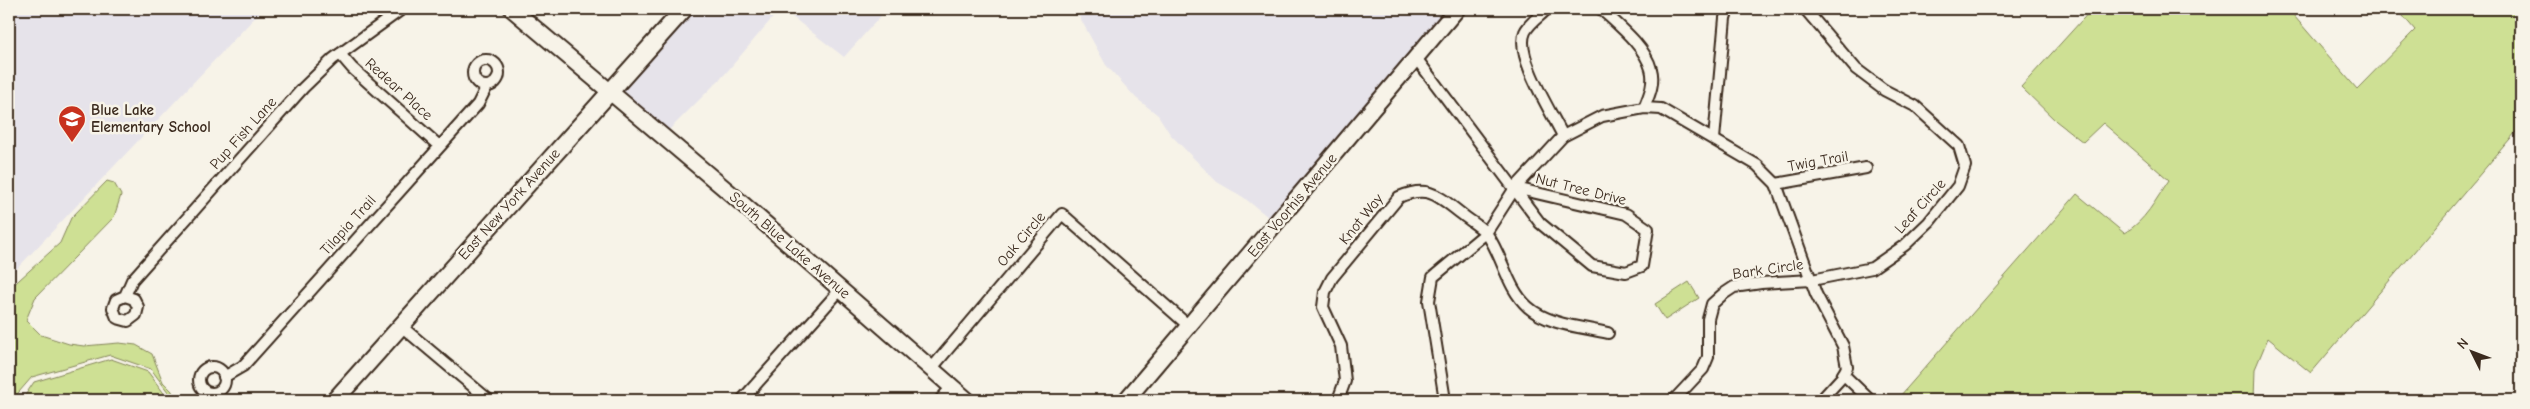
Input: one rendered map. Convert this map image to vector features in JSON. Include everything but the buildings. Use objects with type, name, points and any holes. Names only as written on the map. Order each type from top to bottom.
[{"type":"main road","name":"South Blue Lake Avenue","points":[[512,9],[841,289],[967,400]]},
{"type":"main road","name":"East New York Avenue","points":[[335,400],[684,9]]},
{"type":"main road","name":"East Voorhis Avenue","points":[[1126,400],[1190,327],[1458,9]]},
{"type":"street","name":"Pup Fish Lane","points":[[125,296],[132,280],[303,88],[340,54],[402,9]]},
{"type":"street","points":[[1547,9],[1526,30],[1522,43],[1524,58],[1563,136]]},
{"type":"street","points":[[1600,9],[1645,56],[1652,70],[1651,90],[1644,108]]},
{"type":"street","points":[[1714,139],[1725,18],[1728,9]]},
{"type":"street","name":"Leaf Circle","points":[[1805,9],[1856,68],[1884,90],[1915,106],[1959,146],[1965,166],[1958,186],[1929,222],[1905,245],[1872,268],[1812,280]]},
{"type":"street","name":"Redear Place","points":[[340,54],[352,68],[438,145]]},
{"type":"street","name":"Nut Tree Drive","points":[[1416,58],[1540,223],[1592,266],[1626,272],[1642,266],[1648,230],[1626,214],[1515,188]]},
{"type":"street","name":"Tilapia Trail","points":[[224,377],[243,366],[438,145],[478,104],[487,86]]},
{"type":"street","points":[[1445,400],[1429,301],[1433,278],[1486,233],[1515,188],[1563,136],[1602,116],[1644,108],[1661,109],[1757,165],[1776,184]]},
{"type":"street","name":"Twig Trail","points":[[1776,184],[1866,168]]},
{"type":"street","name":"Bark Circle","points":[[1674,400],[1703,369],[1708,356],[1708,319],[1712,304],[1722,295],[1734,287],[1812,280],[1776,184]]},
{"type":"street","name":"Knot Way","points":[[1338,400],[1345,381],[1341,346],[1323,308],[1325,292],[1332,278],[1399,197],[1410,192],[1423,190],[1435,193],[1486,233],[1509,280],[1529,308],[1556,321],[1608,333]]},
{"type":"street","name":"Oak Circle","points":[[932,368],[1062,214],[1190,327]]},
{"type":"street","points":[[1812,280],[1816,294],[1843,346],[1848,366],[1822,400]]},
{"type":"street","points":[[742,400],[841,289]]},
{"type":"street","points":[[401,326],[489,400]]},
{"type":"street","points":[[1843,374],[1870,400]]},
{"type":"street","points":[[940,400],[952,387]]},
{"type":"shaded area","name":"Blue Lake Elementary School","points":[[9,9],[263,9],[9,277]]},
{"type":"shaded area","points":[[691,9],[780,9],[725,74],[666,133],[617,92]]},
{"type":"shaded area","points":[[782,9],[884,9],[886,10],[844,57]]},
{"type":"shaded area","points":[[1075,9],[1450,9],[1272,220],[1243,197],[1217,182],[1170,134],[1158,115],[1136,98],[1106,65]]},
{"type":"green space","points":[[2092,9],[2288,9],[2357,89],[2415,30],[2397,9],[2521,9],[2521,126],[2311,373],[2268,338],[2255,369],[2254,400],[1905,400],[1900,396],[2077,194],[2124,233],[2144,216],[2169,180],[2103,123],[2083,142],[2056,121],[2021,87]]},
{"type":"green space","points":[[107,181],[114,183],[121,195],[114,217],[35,298],[26,320],[41,335],[69,344],[84,346],[119,343],[136,345],[152,354],[163,382],[172,391],[174,400],[151,369],[110,355],[32,377],[12,400],[9,400],[9,289],[60,243],[71,218]]},
{"type":"green space","points":[[1689,282],[1699,298],[1665,320],[1655,304]]},
{"type":"green space","points":[[111,359],[148,372],[169,400],[22,400],[34,382]]},
{"type":"place","name":"Blue Lake Elementary School","points":[[72,143]]}]
